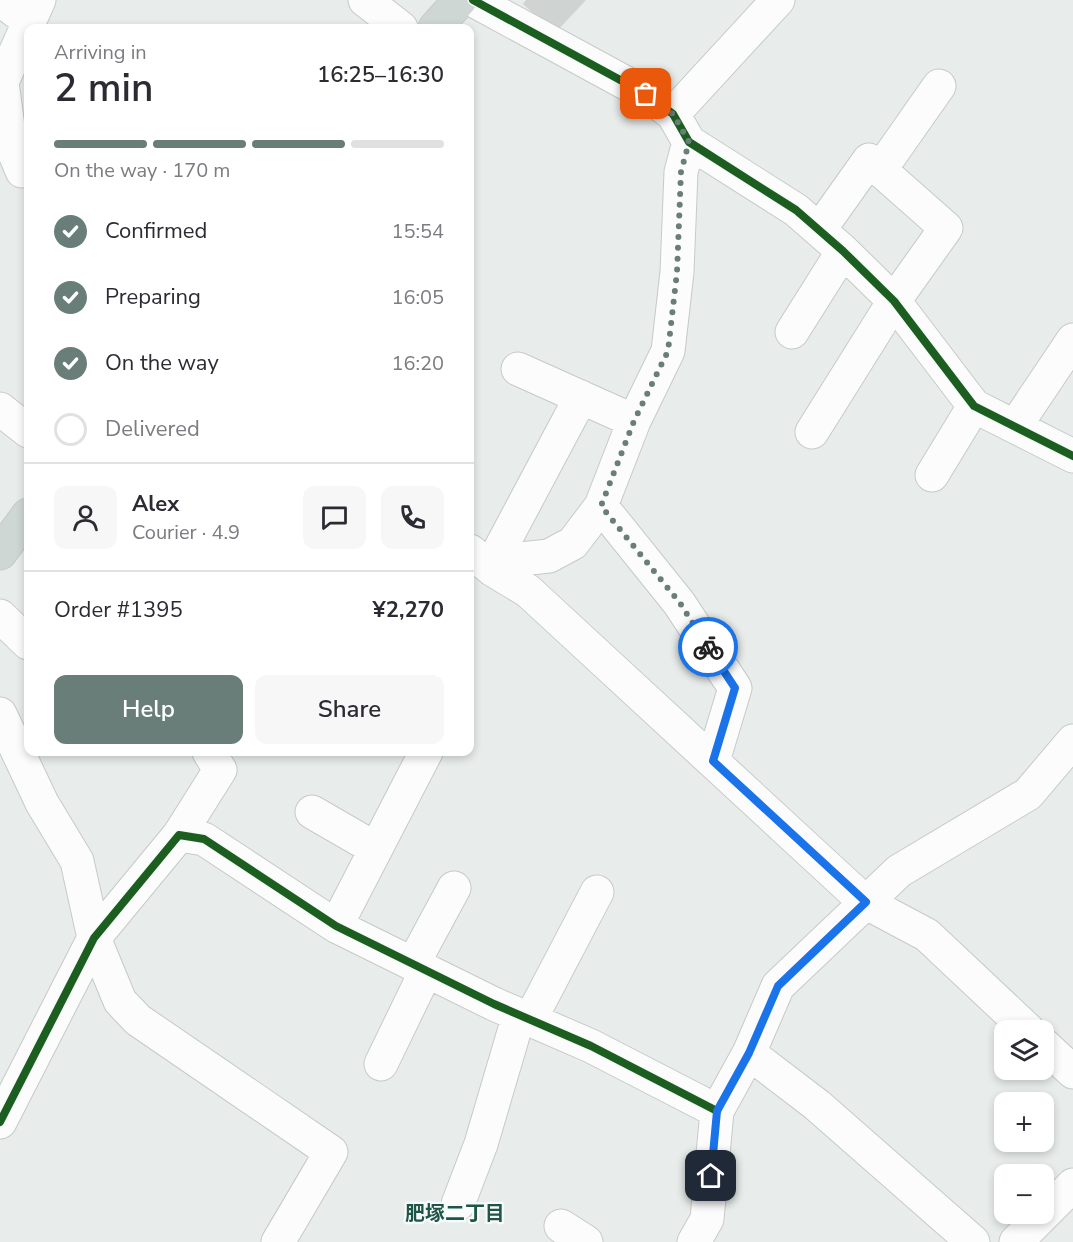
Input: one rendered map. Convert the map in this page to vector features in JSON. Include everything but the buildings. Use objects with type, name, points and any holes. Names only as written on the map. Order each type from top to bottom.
[{"type":"main road","points":[[439,24],[460,0]]},
{"type":"main road","points":[[0,553],[24,520]]},
{"type":"street","points":[[1,0],[28,24]]},
{"type":"street","points":[[364,0],[396,24]]},
{"type":"street","points":[[473,0],[646,94],[681,128],[796,210],[831,240],[894,301],[974,406],[1016,425],[1073,456]]},
{"type":"street","points":[[482,560],[549,556],[573,543],[601,506],[634,421],[668,351],[677,272],[681,128],[778,0]]},
{"type":"street","points":[[17,168],[10,142],[2,82],[24,38]]},
{"type":"street","points":[[880,171],[939,86]]},
{"type":"street","points":[[792,332],[831,240],[869,160],[946,228],[894,301],[812,432]]},
{"type":"street","points":[[1016,425],[1073,340]]},
{"type":"street","points":[[518,369],[634,421]]},
{"type":"street","points":[[482,560],[497,555],[581,397]]},
{"type":"street","points":[[932,476],[974,406]]},
{"type":"street","points":[[0,409],[24,428]]},
{"type":"street","points":[[601,506],[680,603],[735,688],[713,761]]},
{"type":"street","points":[[482,560],[528,591],[866,902],[927,935],[1017,1020]]},
{"type":"street","points":[[0,616],[24,639]]},
{"type":"street","points":[[0,714],[42,803],[77,861],[94,938],[120,1001],[138,1020],[331,1152],[278,1242]]},
{"type":"street","points":[[694,1242],[707,1219],[717,1111],[749,1053],[778,986],[899,871],[1028,794],[1073,741]]},
{"type":"street","points":[[0,1122],[94,938],[179,835],[220,770],[211,756]]},
{"type":"street","points":[[336,926],[424,756]]},
{"type":"street","points":[[312,812],[376,849]]},
{"type":"street","points":[[179,835],[204,838],[336,926],[525,1018],[591,1046],[717,1111]]},
{"type":"street","points":[[381,1064],[453,888]]},
{"type":"street","points":[[458,1204],[525,1018],[597,892]]},
{"type":"street","points":[[749,1053],[817,1105],[973,1242]]},
{"type":"street","points":[[1054,1054],[1073,1072]]},
{"type":"street","points":[[1016,1242],[1073,1185]]},
{"type":"cycle path","points":[[473,0],[646,94],[673,114],[689,142],[796,210],[843,251],[894,301],[974,406],[1073,456]]},
{"type":"cycle path","points":[[0,1122],[94,938],[179,835],[204,839],[336,926],[494,1004],[591,1046],[717,1111]]},
{"type":"way so far","points":[[646,94],[673,114],[689,142],[681,172],[677,272],[668,351],[634,421],[601,506],[680,603],[708,647]]},
{"type":"district","name":"肥塚二丁目","points":[[455,1213]]},
{"type":"route","points":[[708,647],[735,688],[713,761],[866,902],[778,986],[749,1053],[717,1111],[711,1176]]}]
